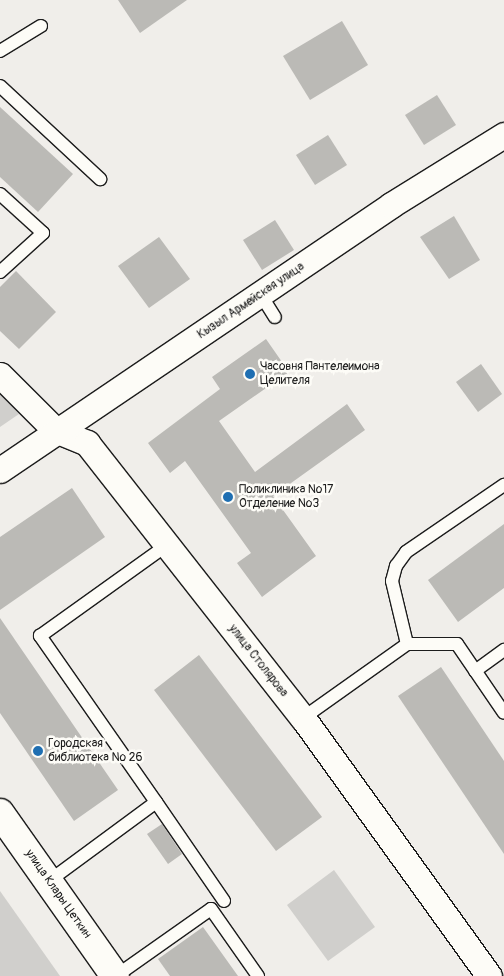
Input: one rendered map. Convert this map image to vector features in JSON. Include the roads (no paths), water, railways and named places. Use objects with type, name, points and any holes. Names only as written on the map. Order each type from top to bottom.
[{"type":"main road","name":"улица Клары Цеткин","points":[[0,813],[116,976]]},
{"type":"street","name":"Кызыл Армейская улица","points":[[0,470],[55,430],[260,295],[390,206],[504,135]]},
{"type":"street","name":"улица Столярова","points":[[0,375],[55,430],[87,443],[303,718],[489,976]]},
{"type":"lane","points":[[0,51],[41,26]]},
{"type":"lane","points":[[0,86],[100,179]]},
{"type":"lane","points":[[0,194],[43,233],[0,272]]},
{"type":"lane","points":[[260,295],[275,317]]},
{"type":"lane","points":[[407,644],[392,581],[396,566],[406,552],[504,485]]},
{"type":"lane","points":[[167,545],[40,636],[224,901]]},
{"type":"lane","points":[[303,718],[407,644],[457,644],[502,707]]},
{"type":"lane","points":[[475,671],[504,650]]},
{"type":"lane","points":[[49,881],[156,802]]},
{"type":"lane","points":[[116,976],[211,909],[258,976]]},
{"type":"place","name":"Часовня Пантелеимона Целителя","points":[[250,374]]},
{"type":"place","name":"Поликлиника №17 Отделение №3","points":[[228,497]]},
{"type":"place","name":"Городская библиотека № 26","points":[[38,751]]}]
